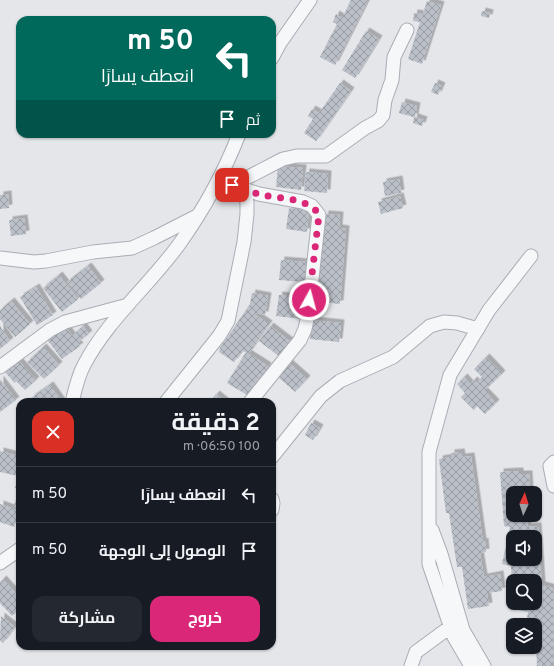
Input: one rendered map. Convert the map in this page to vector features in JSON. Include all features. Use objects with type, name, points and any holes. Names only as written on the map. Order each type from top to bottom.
[{"type":"street","points":[[276,50],[310,0]]},
{"type":"street","points":[[238,187],[283,159],[297,156],[326,156],[378,121],[383,115],[392,80],[394,58],[407,30]]},
{"type":"street","points":[[73,398],[84,366],[94,347],[180,244],[215,189],[237,138]]},
{"type":"street","points":[[219,181],[259,194],[303,202],[312,206],[319,215],[308,315],[305,329],[300,340],[253,398]]},
{"type":"street","points":[[169,398],[219,336],[228,321],[244,242],[247,214],[247,203],[238,187]]},
{"type":"street","points":[[0,258],[40,261],[93,252],[132,248],[198,215]]},
{"type":"street","points":[[471,666],[454,637],[429,564],[430,452],[450,375],[489,310],[531,256]]},
{"type":"street","points":[[0,367],[50,330],[65,322],[128,305]]},
{"type":"street","points":[[276,452],[321,396],[340,381],[393,358],[430,326],[450,322],[478,329]]},
{"type":"street","points":[[554,462],[550,466],[554,486]]},
{"type":"street","points":[[429,523],[441,554],[463,630],[484,666]]},
{"type":"street","points":[[0,563],[16,552]]},
{"type":"street","points":[[411,666],[416,652],[450,627]]},
{"type":"building","points":[[351,0],[368,0],[335,65],[320,57],[337,24],[333,22],[336,14],[342,18]]},
{"type":"building","points":[[427,1],[441,5],[422,64],[408,59],[420,22],[413,21],[414,13],[422,14],[421,20]]},
{"type":"building","points":[[482,11],[490,13],[489,18],[481,16]]},
{"type":"building","points":[[366,31],[379,39],[355,78],[342,70]]},
{"type":"building","points":[[340,83],[351,91],[316,141],[304,133],[313,119],[308,116],[312,109],[319,113]]},
{"type":"building","points":[[435,83],[442,86],[438,95],[431,92]]},
{"type":"building","points":[[402,102],[417,106],[415,117],[424,120],[422,126],[413,123],[414,117],[399,113]]},
{"type":"building","points":[[278,166],[303,168],[301,190],[276,187]]},
{"type":"building","points":[[306,172],[328,174],[327,193],[304,191]]},
{"type":"building","points":[[399,179],[401,193],[385,196],[383,182]]},
{"type":"building","points":[[8,194],[9,208],[0,209],[0,195]]},
{"type":"building","points":[[400,196],[403,208],[381,214],[378,202]]},
{"type":"building","points":[[289,208],[309,210],[307,232],[286,229]]},
{"type":"building","points":[[325,214],[340,215],[339,228],[346,229],[340,304],[323,302],[325,287],[318,287]]},
{"type":"building","points":[[24,218],[26,234],[11,236],[9,220]]},
{"type":"building","points":[[281,260],[306,262],[304,282],[279,280]]},
{"type":"building","points":[[88,266],[101,283],[81,299],[67,282]]},
{"type":"building","points":[[59,275],[78,299],[62,312],[43,288]]},
{"type":"building","points":[[36,287],[53,315],[37,325],[20,297]]},
{"type":"building","points":[[252,293],[268,296],[265,315],[251,312],[269,324],[249,353],[242,351],[234,362],[219,352],[220,348],[250,304]]},
{"type":"building","points":[[279,295],[303,298],[301,319],[276,316]]},
{"type":"building","points":[[11,301],[30,324],[15,337],[0,319],[0,310]]},
{"type":"building","points":[[312,320],[341,323],[339,342],[310,339]]},
{"type":"building","points":[[63,323],[72,336],[83,326],[89,334],[77,343],[80,346],[62,359],[45,337]]},
{"type":"building","points":[[0,326],[10,341],[0,349]]},
{"type":"building","points":[[270,326],[291,342],[280,357],[259,341]]},
{"type":"building","points":[[43,347],[59,365],[44,379],[27,362]]},
{"type":"building","points":[[246,352],[268,366],[260,380],[258,378],[247,395],[227,383]]},
{"type":"building","points":[[486,357],[502,374],[485,390],[477,382],[482,377],[474,369]]},
{"type":"building","points":[[17,359],[36,380],[25,390],[16,381],[15,383],[4,371]]},
{"type":"building","points":[[289,363],[307,379],[295,392],[277,376]]},
{"type":"building","points":[[464,377],[470,384],[474,380],[496,403],[485,414],[477,406],[474,410],[461,397],[465,393],[457,384]]},
{"type":"building","points":[[0,379],[16,400],[0,412]]},
{"type":"building","points":[[50,385],[59,398],[31,398]]},
{"type":"building","points":[[216,394],[221,398],[213,398]]},
{"type":"building","points":[[311,423],[320,428],[313,440],[305,435]]},
{"type":"building","points":[[0,451],[16,455],[16,476],[0,472]]},
{"type":"building","points":[[461,452],[462,457],[471,456],[483,542],[485,541],[486,552],[480,553],[484,577],[500,574],[502,591],[487,593],[489,606],[468,609],[462,567],[457,567],[449,513],[446,513],[439,459],[451,457],[451,453]]},
{"type":"building","points":[[520,471],[520,474],[529,474],[530,486],[506,486],[506,522],[528,522],[528,527],[538,526],[538,530],[509,530],[510,527],[504,526],[500,472]]},
{"type":"building","points":[[0,504],[16,510],[16,522],[14,527],[0,522]]},
{"type":"building","points":[[506,546],[506,565],[502,564]]},
{"type":"building","points":[[511,566],[541,566],[541,574],[511,574]]},
{"type":"building","points":[[3,579],[16,594],[16,612],[12,616],[0,603],[0,582]]},
{"type":"building","points":[[542,585],[553,588],[554,666],[537,666],[536,654],[542,654],[542,618],[527,618],[528,612],[518,610],[542,610]]},
{"type":"building","points":[[1,616],[15,627],[3,643],[0,640]]},
{"type":"route","points":[[232,185],[259,194],[303,202],[312,206],[316,210],[319,215],[309,300]]}]
